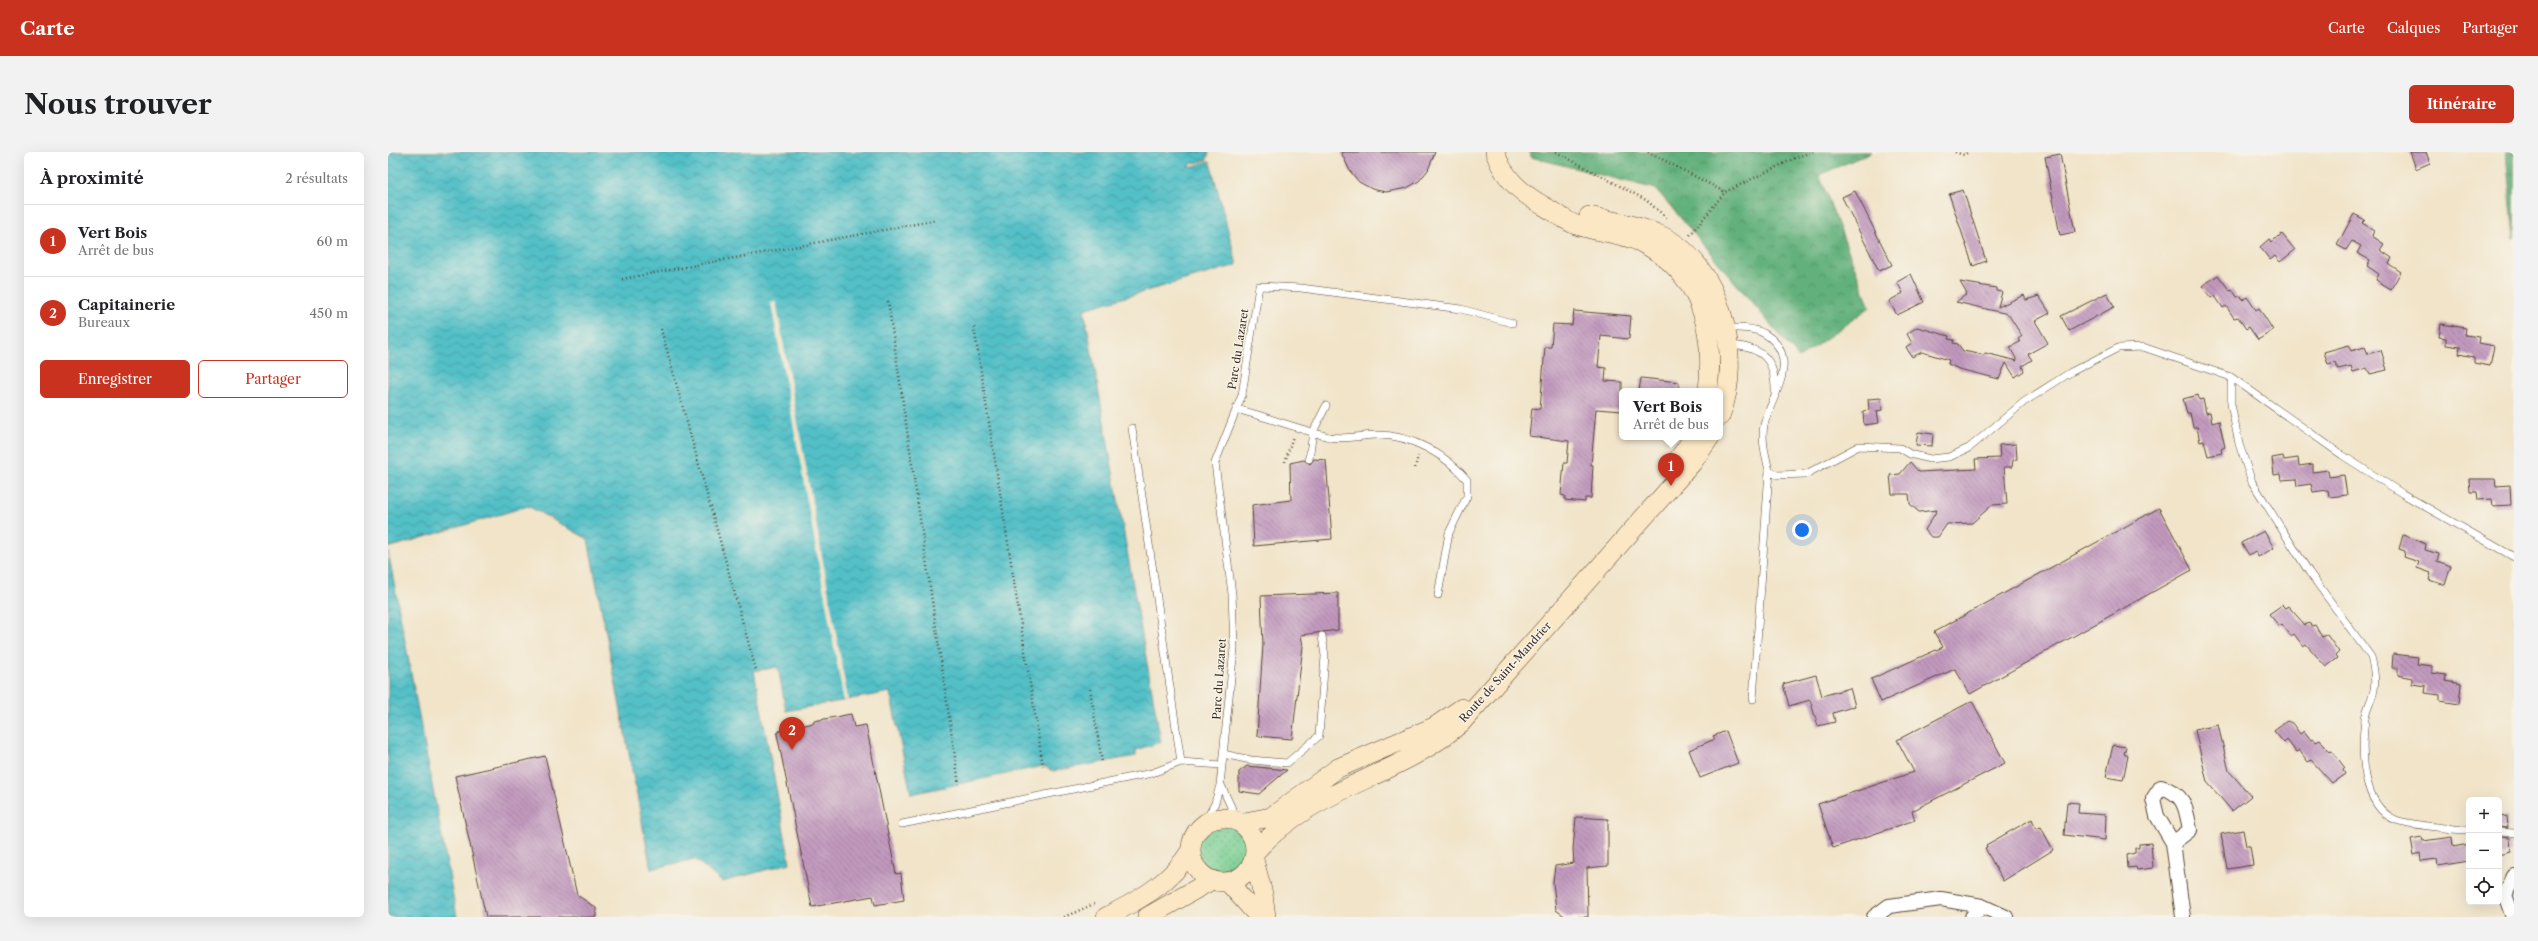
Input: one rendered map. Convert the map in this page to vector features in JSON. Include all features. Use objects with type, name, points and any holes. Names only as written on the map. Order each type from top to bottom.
[{"type":"main road","points":[[1495,152],[1499,164],[1511,181],[1525,195],[1575,224],[1639,242],[1669,260],[1688,280],[1701,307],[1710,354],[1708,388]]},
{"type":"main road","points":[[1550,209],[1637,228],[1660,235],[1680,248],[1698,264],[1712,288],[1721,335],[1727,388],[1723,404]]},
{"type":"main road","name":"Route de Saint-Mandrier","points":[[1239,822],[1270,817],[1338,768],[1410,738],[1455,714],[1474,696],[1673,466],[1692,440]]},
{"type":"main road","name":"Route de Saint-Mandrier","points":[[1254,856],[1276,831],[1323,798],[1416,755],[1442,740],[1461,723],[1692,463],[1708,440]]},
{"type":"main road","points":[[1106,917],[1138,901],[1160,885],[1183,864],[1191,850],[1193,841],[1203,826],[1219,819],[1239,822],[1251,834],[1266,917]]},
{"type":"main road","points":[[1191,850],[1197,868],[1220,881],[1259,917]]},
{"type":"main road","points":[[1147,917],[1220,881],[1244,875],[1254,856]]},
{"type":"street","points":[[2173,843],[2183,917]]},
{"type":"street","points":[[2513,917],[2505,895],[2514,876]]},
{"type":"street","points":[[1874,917],[1889,906],[1941,899],[1982,906],[2006,917]]},
{"type":"street","points":[[1972,917],[1982,906]]},
{"type":"lane","points":[[1688,280],[1699,290],[1721,335],[1764,356],[1774,372],[1775,401]]},
{"type":"lane","name":"Parc du Lazaret","points":[[1203,826],[1215,803],[1220,785],[1234,648],[1232,594],[1215,463],[1242,395],[1259,286],[1301,288],[1461,309],[1512,323]]},
{"type":"lane","points":[[1710,354],[1721,335],[1741,329],[1760,331],[1778,346],[1784,366],[1781,383],[1775,401],[1764,424],[1763,435],[1769,471],[1753,699]]},
{"type":"lane","points":[[1769,471],[1777,476],[1806,474],[1859,446],[1900,448],[1910,454],[1930,460],[1949,457],[1970,448],[2037,394],[2071,372],[2118,348],[2143,347],[2231,377],[2342,455],[2403,494],[2514,557]]},
{"type":"lane","points":[[2231,377],[2231,404],[2239,444],[2252,482],[2309,572],[2371,657],[2375,673],[2374,690],[2365,717],[2362,752],[2368,787],[2382,810],[2396,820],[2466,830]]},
{"type":"lane","points":[[1309,459],[1313,432],[1326,406]]},
{"type":"lane","points":[[1236,409],[1331,437],[1378,435],[1398,436],[1422,446],[1456,466],[1468,480],[1467,496],[1449,533],[1438,595]]},
{"type":"lane","points":[[1132,428],[1181,762]]},
{"type":"lane","points":[[1223,754],[1251,760],[1287,763],[1319,736],[1325,656],[1322,636]]},
{"type":"lane","points":[[902,824],[1152,774],[1181,762],[1221,765]]},
{"type":"lane","name":"Parc du Lazaret","points":[[1220,785],[1239,822]]},
{"type":"lane","points":[[2502,832],[2514,833]]},
{"type":"path","points":[[1556,152],[1646,200],[1673,222]]},
{"type":"path","points":[[1648,152],[1725,192]]},
{"type":"path","points":[[1683,232],[1689,236],[1725,192],[1799,156],[1813,152]]},
{"type":"path","points":[[1955,152],[1964,155],[1968,152]]},
{"type":"path","points":[[622,279],[938,220]]},
{"type":"path","points":[[888,301],[959,784]]},
{"type":"path","points":[[974,327],[1043,766]]},
{"type":"path","points":[[661,330],[756,670]]},
{"type":"path","points":[[1090,689],[1102,762]]},
{"type":"green space","points":[[1530,152],[1872,152],[1819,175],[1870,307],[1799,358],[1656,189],[1531,157]]},
{"type":"green space","points":[[2506,152],[2514,152],[2514,239]]},
{"type":"green space","points":[[1219,819],[1232,821],[1242,826],[1249,833],[1253,842],[1254,852],[1251,862],[1245,871],[1236,879],[1203,875],[1197,867],[1194,858],[1194,842],[1197,834],[1202,828]]},
{"type":"water","points":[[388,152],[1209,152],[1207,160],[1190,164],[1191,167],[1210,161],[1237,265],[1084,309],[1161,742],[1136,750],[1136,756],[1053,771],[1043,766],[911,794],[890,692],[786,711],[778,667],[754,671],[790,863],[722,882],[695,859],[651,869],[588,539],[528,506],[388,548]]},
{"type":"water","points":[[388,551],[457,917],[388,917]]},
{"type":"pier","points":[[776,302],[848,700],[844,701],[771,303]]},
{"type":"building","points":[[1341,152],[1435,152],[1428,170],[1419,181],[1407,188],[1386,192],[1372,189],[1359,182],[1350,171]]},
{"type":"building","points":[[2410,152],[2426,152],[2430,163],[2416,169]]},
{"type":"building","points":[[2060,154],[2075,232],[2060,235],[2045,157]]},
{"type":"building","points":[[1963,190],[1986,261],[1973,266],[1949,194]]},
{"type":"building","points":[[1855,191],[1892,265],[1879,271],[1842,197]]},
{"type":"building","points":[[2354,214],[2365,220],[2362,223],[2374,230],[2372,236],[2384,244],[2380,250],[2392,258],[2389,264],[2401,272],[2391,289],[2376,280],[2379,274],[2367,266],[2370,260],[2357,253],[2361,246],[2352,241],[2346,250],[2337,245]]},
{"type":"building","points":[[2282,234],[2295,250],[2280,262],[2275,256],[2270,260],[2260,247],[2269,239],[2271,242]]},
{"type":"building","points":[[1911,274],[1924,302],[1897,315],[1889,301],[1903,293],[1897,282]]},
{"type":"building","points":[[2218,275],[2230,291],[2232,289],[2237,297],[2241,296],[2243,300],[2247,297],[2256,310],[2259,308],[2273,330],[2258,340],[2249,327],[2246,329],[2238,317],[2234,318],[2226,306],[2223,308],[2215,296],[2211,298],[2202,286]]},
{"type":"building","points":[[1960,282],[1996,288],[1996,291],[2002,292],[1998,307],[2024,295],[2026,300],[2039,296],[2050,313],[2035,321],[2048,343],[2028,354],[2032,360],[2022,366],[2024,371],[2015,377],[2006,363],[1999,379],[1959,369],[1948,364],[1949,360],[1922,352],[1912,357],[1906,347],[1912,343],[1907,334],[1917,327],[1949,336],[1948,339],[1954,340],[1953,343],[1958,344],[1963,351],[1984,355],[1985,353],[2017,361],[2010,347],[2020,342],[2018,339],[2022,336],[2008,314],[1956,302],[1967,294]]},
{"type":"building","points":[[2107,293],[2114,307],[2069,331],[2061,316]]},
{"type":"building","points":[[1574,311],[1631,316],[1629,339],[1601,336],[1598,367],[1606,368],[1605,381],[1622,382],[1622,388],[1619,388],[1619,411],[1596,409],[1591,465],[1593,465],[1591,498],[1585,498],[1585,502],[1565,500],[1565,496],[1561,495],[1564,463],[1567,463],[1569,441],[1529,436],[1532,408],[1540,409],[1545,347],[1551,347],[1553,324],[1572,325]]},
{"type":"building","points":[[2441,324],[2466,328],[2465,335],[2480,337],[2479,343],[2494,346],[2490,366],[2474,363],[2474,357],[2459,354],[2460,347],[2446,345],[2446,338],[2439,337]]},
{"type":"building","points":[[2349,345],[2351,351],[2365,347],[2368,354],[2381,350],[2387,370],[2370,374],[2367,368],[2353,372],[2351,366],[2338,369],[2335,362],[2328,364],[2324,352]]},
{"type":"building","points":[[1641,378],[1679,382],[1679,388],[1639,388]]},
{"type":"building","points":[[2198,395],[2199,400],[2203,399],[2206,413],[2210,412],[2212,423],[2219,421],[2225,447],[2221,449],[2222,453],[2208,456],[2204,441],[2200,442],[2197,427],[2193,427],[2190,413],[2187,413],[2183,399]]},
{"type":"building","points":[[1881,398],[1882,410],[1877,411],[1879,423],[1864,425],[1863,411],[1869,410],[1868,399]]},
{"type":"building","points":[[1918,432],[1933,434],[1932,446],[1916,445]]},
{"type":"building","points":[[2016,444],[2017,459],[2013,460],[2012,467],[2004,467],[2007,504],[1992,505],[1972,523],[1947,524],[1938,537],[1931,537],[1925,530],[1937,510],[1919,512],[1910,504],[1909,494],[1892,494],[1890,475],[1900,474],[1910,462],[1919,472],[1976,469],[1975,459],[2000,458],[1999,445]]},
{"type":"building","points":[[2283,456],[2284,460],[2298,458],[2299,466],[2313,464],[2313,472],[2328,470],[2329,477],[2344,475],[2347,495],[2329,497],[2328,490],[2313,492],[2311,484],[2297,486],[2296,479],[2281,480],[2280,474],[2274,475],[2272,458]]},
{"type":"building","points":[[1314,459],[1326,460],[1332,539],[1254,546],[1252,505],[1291,500],[1290,463],[1304,460],[1310,464]]},
{"type":"building","points":[[2469,479],[2495,479],[2496,486],[2510,485],[2511,505],[2493,506],[2492,499],[2478,500],[2477,492],[2470,492]]},
{"type":"building","points":[[2159,508],[2192,570],[1970,694],[1955,669],[1881,702],[1871,679],[1943,647],[1934,632]]},
{"type":"building","points":[[2264,531],[2274,548],[2258,557],[2255,551],[2249,555],[2241,543]]},
{"type":"building","points":[[2403,535],[2426,544],[2425,550],[2439,554],[2437,561],[2451,566],[2445,585],[2429,580],[2431,573],[2417,568],[2419,562],[2404,557],[2405,551],[2399,549]]},
{"type":"building","points":[[1338,593],[1338,630],[1301,635],[1303,646],[1292,739],[1257,736],[1263,645],[1261,596]]},
{"type":"building","points":[[2282,605],[2285,608],[2288,606],[2305,625],[2309,623],[2312,626],[2315,625],[2322,637],[2327,635],[2339,652],[2336,655],[2338,658],[2326,667],[2306,644],[2303,646],[2294,634],[2291,636],[2282,624],[2279,626],[2269,614]]},
{"type":"building","points":[[2393,654],[2418,657],[2417,664],[2432,666],[2432,673],[2446,675],[2445,681],[2461,684],[2459,704],[2440,701],[2440,695],[2425,693],[2426,686],[2412,684],[2412,678],[2398,675],[2398,668],[2392,668]]},
{"type":"building","points":[[1816,675],[1822,696],[1850,688],[1855,706],[1833,713],[1835,722],[1818,726],[1810,700],[1789,706],[1783,684]]},
{"type":"building","points":[[1972,701],[2005,763],[1912,811],[1915,820],[1833,848],[1818,804],[1914,772],[1897,740]]},
{"type":"building","points":[[851,714],[854,727],[866,725],[896,874],[901,873],[904,900],[875,905],[873,896],[812,907],[777,734],[779,731],[814,723],[814,721]]},
{"type":"building","points":[[2287,721],[2292,723],[2300,734],[2304,731],[2311,740],[2314,739],[2316,742],[2320,740],[2329,752],[2332,751],[2345,768],[2343,770],[2345,774],[2332,783],[2311,760],[2308,762],[2299,750],[2296,752],[2287,740],[2284,743],[2274,731]]},
{"type":"building","points":[[2218,725],[2229,771],[2251,796],[2232,811],[2207,782],[2195,730]]},
{"type":"building","points":[[1726,731],[1738,763],[1700,778],[1689,750],[1715,739],[1713,736]]},
{"type":"building","points":[[2113,745],[2126,747],[2124,754],[2128,756],[2123,780],[2106,777]]},
{"type":"building","points":[[545,756],[577,895],[596,908],[596,917],[486,917],[455,776]]},
{"type":"building","points":[[1247,766],[1287,770],[1259,794],[1239,791],[1239,772]]},
{"type":"building","points":[[2067,802],[2079,803],[2078,813],[2106,815],[2105,840],[2064,835]]},
{"type":"building","points":[[2507,816],[2508,828],[2502,827],[2502,817]]},
{"type":"building","points":[[1576,817],[1608,819],[1608,866],[1587,868],[1588,917],[1566,917],[1556,910],[1553,882],[1555,866],[1574,863],[1573,849]]},
{"type":"building","points":[[2032,819],[2036,829],[2041,827],[2053,850],[2003,881],[1985,848],[1987,847],[1986,845]]},
{"type":"building","points":[[2243,830],[2246,846],[2250,846],[2253,865],[2227,869],[2221,834]]},
{"type":"building","points":[[2422,837],[2423,841],[2452,837],[2453,847],[2466,845],[2466,861],[2438,866],[2437,859],[2421,861],[2420,853],[2414,855],[2411,839]]},
{"type":"building","points":[[2502,837],[2510,838],[2511,852],[2502,854]]},
{"type":"building","points":[[2151,843],[2153,868],[2137,870],[2136,867],[2128,868],[2127,855],[2135,853],[2135,848],[2139,848],[2139,844]]},
{"type":"place","name":"Vert Bois","points":[[1671,486]]},
{"type":"place","name":"Capitainerie","points":[[792,750]]}]
